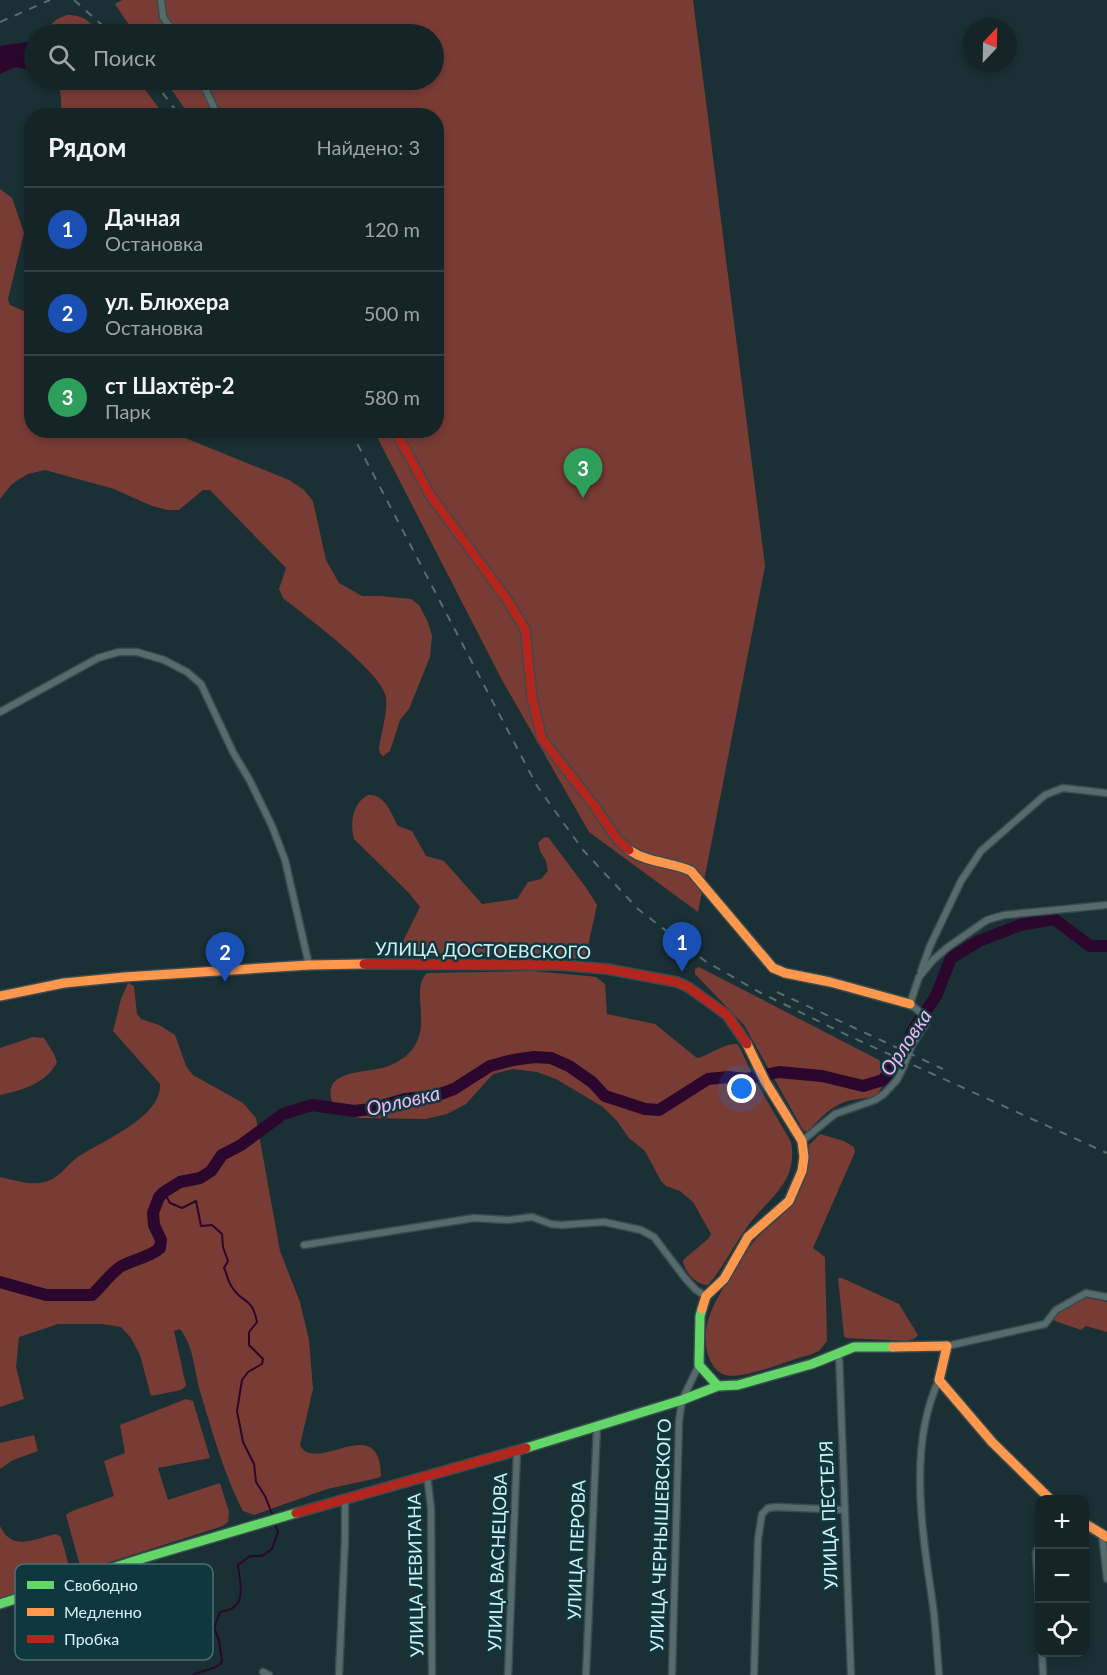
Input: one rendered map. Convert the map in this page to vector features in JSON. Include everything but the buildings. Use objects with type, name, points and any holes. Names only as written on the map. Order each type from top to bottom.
[{"type":"main road","points":[[399,438],[430,495],[506,598],[525,629],[532,698],[542,739],[593,804],[617,839],[640,857],[680,866],[691,871],[773,968],[909,1004]]},
{"type":"main road","name":"УЛИЦА ДОСТОЕВСКОГО","points":[[0,996],[74,982],[309,965],[560,965],[607,969],[677,982],[703,996],[727,1015],[743,1036],[765,1081],[802,1141]]},
{"type":"main road","points":[[706,1296],[724,1279],[748,1237],[789,1201],[802,1171],[804,1157],[802,1141]]},
{"type":"main road","name":"УЛИЦА ЧЕРНЫШЕВСКОГО","points":[[699,1365],[700,1316],[706,1296]]},
{"type":"main road","points":[[131,1564],[283,1517],[517,1451],[682,1400],[718,1386],[738,1385],[812,1364],[860,1347],[947,1346],[939,1380],[969,1418],[1045,1495]]},
{"type":"main road","points":[[699,1365],[718,1386]]},
{"type":"main road","points":[[1089,1526],[1105,1536]]},
{"type":"main road","points":[[0,1604],[15,1599]]},
{"type":"street","points":[[161,0],[163,16],[168,24]]},
{"type":"street","points":[[206,90],[214,108]]},
{"type":"street","points":[[0,712],[98,658],[118,652],[137,652],[164,660],[187,672],[201,684],[272,826],[285,860],[309,965]]},
{"type":"street","points":[[802,1141],[835,1114],[875,1100],[892,1086],[903,1068],[912,1045],[926,1023],[922,1014],[909,1004],[930,946],[961,881],[981,851],[1045,795],[1063,788],[1107,793]]},
{"type":"street","points":[[919,978],[948,946],[987,920],[1004,915],[1107,905]]},
{"type":"street","points":[[304,1245],[474,1218],[508,1220],[532,1217],[561,1225],[604,1222],[642,1230],[654,1237],[685,1278],[696,1290],[706,1296]]},
{"type":"street","points":[[947,1346],[1045,1324],[1056,1310],[1086,1293],[1107,1297]]},
{"type":"street","name":"УЛИЦА ПЕСТЕЛЯ","points":[[838,1353],[851,1675]]},
{"type":"street","name":"УЛИЦА ЧЕРНЫШЕВСКОГО","points":[[672,1675],[679,1421],[682,1400],[699,1365]]},
{"type":"street","points":[[939,1380],[926,1415],[920,1507],[939,1675]]},
{"type":"street","name":"УЛИЦА ПЕРОВА","points":[[586,1675],[597,1426]]},
{"type":"street","name":"УЛИЦА ВАСНЕЦОВА","points":[[508,1675],[517,1451]]},
{"type":"street","name":"УЛИЦА ЛЕВИТАНА","points":[[427,1475],[430,1508],[432,1675]]},
{"type":"street","points":[[339,1675],[345,1499]]},
{"type":"street","points":[[754,1675],[758,1539],[762,1514],[768,1508],[845,1510]]},
{"type":"street","points":[[1105,1536],[1107,1579]]},
{"type":"street","points":[[1038,1549],[1039,1603]]},
{"type":"street","points":[[1042,1657],[1043,1675]]},
{"type":"shaded area","points":[[122,0],[693,0],[765,566],[698,912],[589,832],[502,680],[378,438],[444,438],[444,108],[184,108],[172,90],[444,90],[444,24],[128,24],[115,4]]},
{"type":"shaded area","points":[[67,15],[78,16],[91,24],[52,24]]},
{"type":"shaded area","points":[[24,42],[24,69],[16,67],[0,74],[0,46]]},
{"type":"shaded area","points":[[59,90],[145,90],[159,108],[61,108]]},
{"type":"shaded area","points":[[0,189],[12,198],[24,233],[8,299],[10,305],[24,311],[24,438],[185,438],[289,480],[304,490],[313,501],[326,560],[339,583],[362,596],[411,599],[419,605],[428,622],[432,636],[430,657],[409,709],[400,720],[390,751],[383,756],[379,748],[386,703],[381,686],[341,644],[283,598],[279,589],[286,568],[210,490],[203,490],[179,510],[168,510],[152,506],[114,489],[45,470],[21,478],[11,485],[0,499]]},
{"type":"shaded area","points":[[368,795],[383,801],[398,826],[412,831],[426,856],[444,861],[482,904],[517,899],[528,882],[541,879],[548,871],[538,843],[548,837],[597,905],[586,955],[580,959],[533,954],[406,956],[399,953],[420,907],[409,893],[354,839],[352,827],[355,808]]},
{"type":"shaded area","points":[[699,967],[879,1060],[886,1072],[880,1091],[869,1097],[840,1104],[826,1113],[807,1132],[803,1130],[744,1025],[695,974],[695,969]]},
{"type":"shaded area","points":[[532,971],[596,977],[605,984],[607,1014],[655,1024],[697,1058],[727,1045],[737,1044],[740,1048],[755,1080],[791,1142],[792,1157],[790,1169],[779,1190],[753,1219],[708,1285],[699,1283],[691,1277],[683,1260],[711,1234],[693,1202],[680,1191],[666,1186],[661,1181],[645,1151],[629,1138],[603,1107],[556,1079],[537,1072],[513,1069],[493,1074],[466,1104],[447,1114],[426,1119],[360,1118],[337,1113],[331,1099],[331,1089],[335,1081],[351,1074],[393,1064],[407,1055],[417,1042],[421,1020],[420,989],[427,973]]},
{"type":"shaded area","points":[[128,983],[134,986],[137,1014],[141,1019],[159,1025],[175,1035],[186,1066],[193,1075],[243,1103],[256,1118],[280,1251],[300,1302],[309,1340],[313,1389],[300,1445],[308,1452],[319,1454],[359,1445],[370,1447],[378,1457],[381,1476],[378,1478],[327,1489],[254,1515],[243,1511],[219,1452],[200,1391],[191,1351],[180,1329],[174,1331],[186,1386],[181,1390],[151,1396],[140,1355],[131,1338],[121,1327],[103,1324],[58,1324],[19,1337],[16,1367],[24,1399],[0,1407],[0,1177],[28,1183],[49,1181],[74,1160],[140,1119],[151,1108],[158,1097],[160,1084],[113,1031],[121,999]]},
{"type":"shaded area","points":[[33,1037],[44,1038],[57,1062],[40,1081],[0,1095],[0,1048]]},
{"type":"shaded area","points":[[820,1134],[844,1141],[854,1147],[855,1152],[813,1248],[825,1257],[827,1341],[819,1351],[809,1355],[743,1375],[725,1375],[715,1368],[708,1354],[706,1328],[713,1306],[750,1246],[759,1235],[783,1215],[796,1199],[805,1176],[809,1145]]},
{"type":"shaded area","points":[[838,1278],[899,1304],[918,1335],[907,1341],[846,1338]]},
{"type":"shaded area","points":[[1083,1297],[1107,1302],[1107,1332],[1086,1326],[1081,1330],[1055,1321],[1052,1316],[1056,1311]]},
{"type":"shaded area","points":[[186,1399],[193,1401],[210,1458],[158,1468],[168,1500],[220,1483],[229,1512],[228,1522],[223,1526],[104,1564],[79,1564],[66,1515],[114,1496],[104,1461],[125,1453],[120,1425]]},
{"type":"shaded area","points":[[34,1435],[38,1451],[13,1460],[0,1469],[0,1443]]},
{"type":"shaded area","points":[[0,1526],[5,1534],[17,1541],[32,1541],[56,1534],[61,1537],[68,1564],[15,1564],[15,1593],[0,1598]]},
{"type":"waterway","name":"Орловка","points":[[0,1282],[46,1295],[92,1295],[120,1267],[160,1248],[161,1240],[154,1225],[153,1213],[159,1197],[164,1192],[180,1182],[200,1178],[211,1171],[222,1155],[241,1145],[283,1114],[312,1105],[354,1111],[371,1109],[405,1099],[435,1096],[454,1089],[490,1066],[534,1057],[551,1058],[569,1066],[592,1082],[605,1096],[645,1109],[659,1110],[708,1079],[728,1077],[746,1079],[779,1072],[822,1076],[863,1086],[883,1080],[936,996],[951,958],[979,941],[1020,925],[1054,919],[1090,946],[1107,946]]},
{"type":"waterway","points":[[164,1192],[170,1203],[182,1208],[196,1201],[201,1226],[212,1225],[222,1234],[223,1247],[228,1261],[224,1268],[229,1283],[250,1304],[255,1314],[257,1322],[249,1332],[249,1345],[263,1359],[262,1364],[248,1372],[242,1380],[237,1411],[243,1442],[254,1464],[256,1482],[273,1516]]},
{"type":"waterway","points":[[193,1675],[216,1667],[222,1662],[219,1640],[214,1628],[220,1612],[233,1608],[240,1598],[238,1565],[250,1556],[262,1556],[272,1549],[278,1532],[274,1522]]},
{"type":"railway","points":[[0,22],[50,0]]},
{"type":"railway","points":[[74,0],[101,24]]},
{"type":"railway","points":[[160,90],[174,108]]},
{"type":"railway","points":[[354,438],[537,786],[583,850],[638,909],[705,961],[759,992],[849,1036],[1107,1153]]},
{"type":"railway","points":[[777,992],[943,1069]]},
{"type":"traffic: fast","points":[[702,1309],[699,1365],[718,1386]]},
{"type":"traffic: fast","points":[[526,1448],[682,1400],[718,1386],[738,1385],[812,1364],[854,1347],[893,1347]]},
{"type":"traffic: fast","points":[[125,1564],[296,1513]]},
{"type":"traffic: fast","points":[[0,1604],[15,1599]]},
{"type":"traffic: slow","points":[[629,850],[644,858],[691,871],[773,968],[910,1004]]},
{"type":"traffic: slow","points":[[0,996],[64,983],[125,977],[309,965],[364,964]]},
{"type":"traffic: slow","points":[[702,1309],[706,1296],[724,1279],[748,1237],[789,1201],[802,1171],[804,1157],[802,1141],[765,1081],[747,1044]]},
{"type":"traffic: slow","points":[[893,1347],[947,1346],[939,1380],[992,1442],[1046,1495]]},
{"type":"traffic: slow","points":[[1089,1526],[1107,1537]]},
{"type":"traffic: jam","points":[[399,438],[430,495],[506,598],[525,629],[532,698],[542,739],[593,804],[617,839],[629,850]]},
{"type":"traffic: jam","points":[[364,964],[560,965],[607,969],[677,982],[688,987],[727,1015],[747,1044]]},
{"type":"traffic: jam","points":[[296,1513],[526,1448]]},
{"type":"place","name":"ст Шахтёр-2","points":[[583,498]]},
{"type":"place","name":"Дачная","points":[[682,972]]},
{"type":"place","name":"ул. Блюхера","points":[[225,982]]}]
